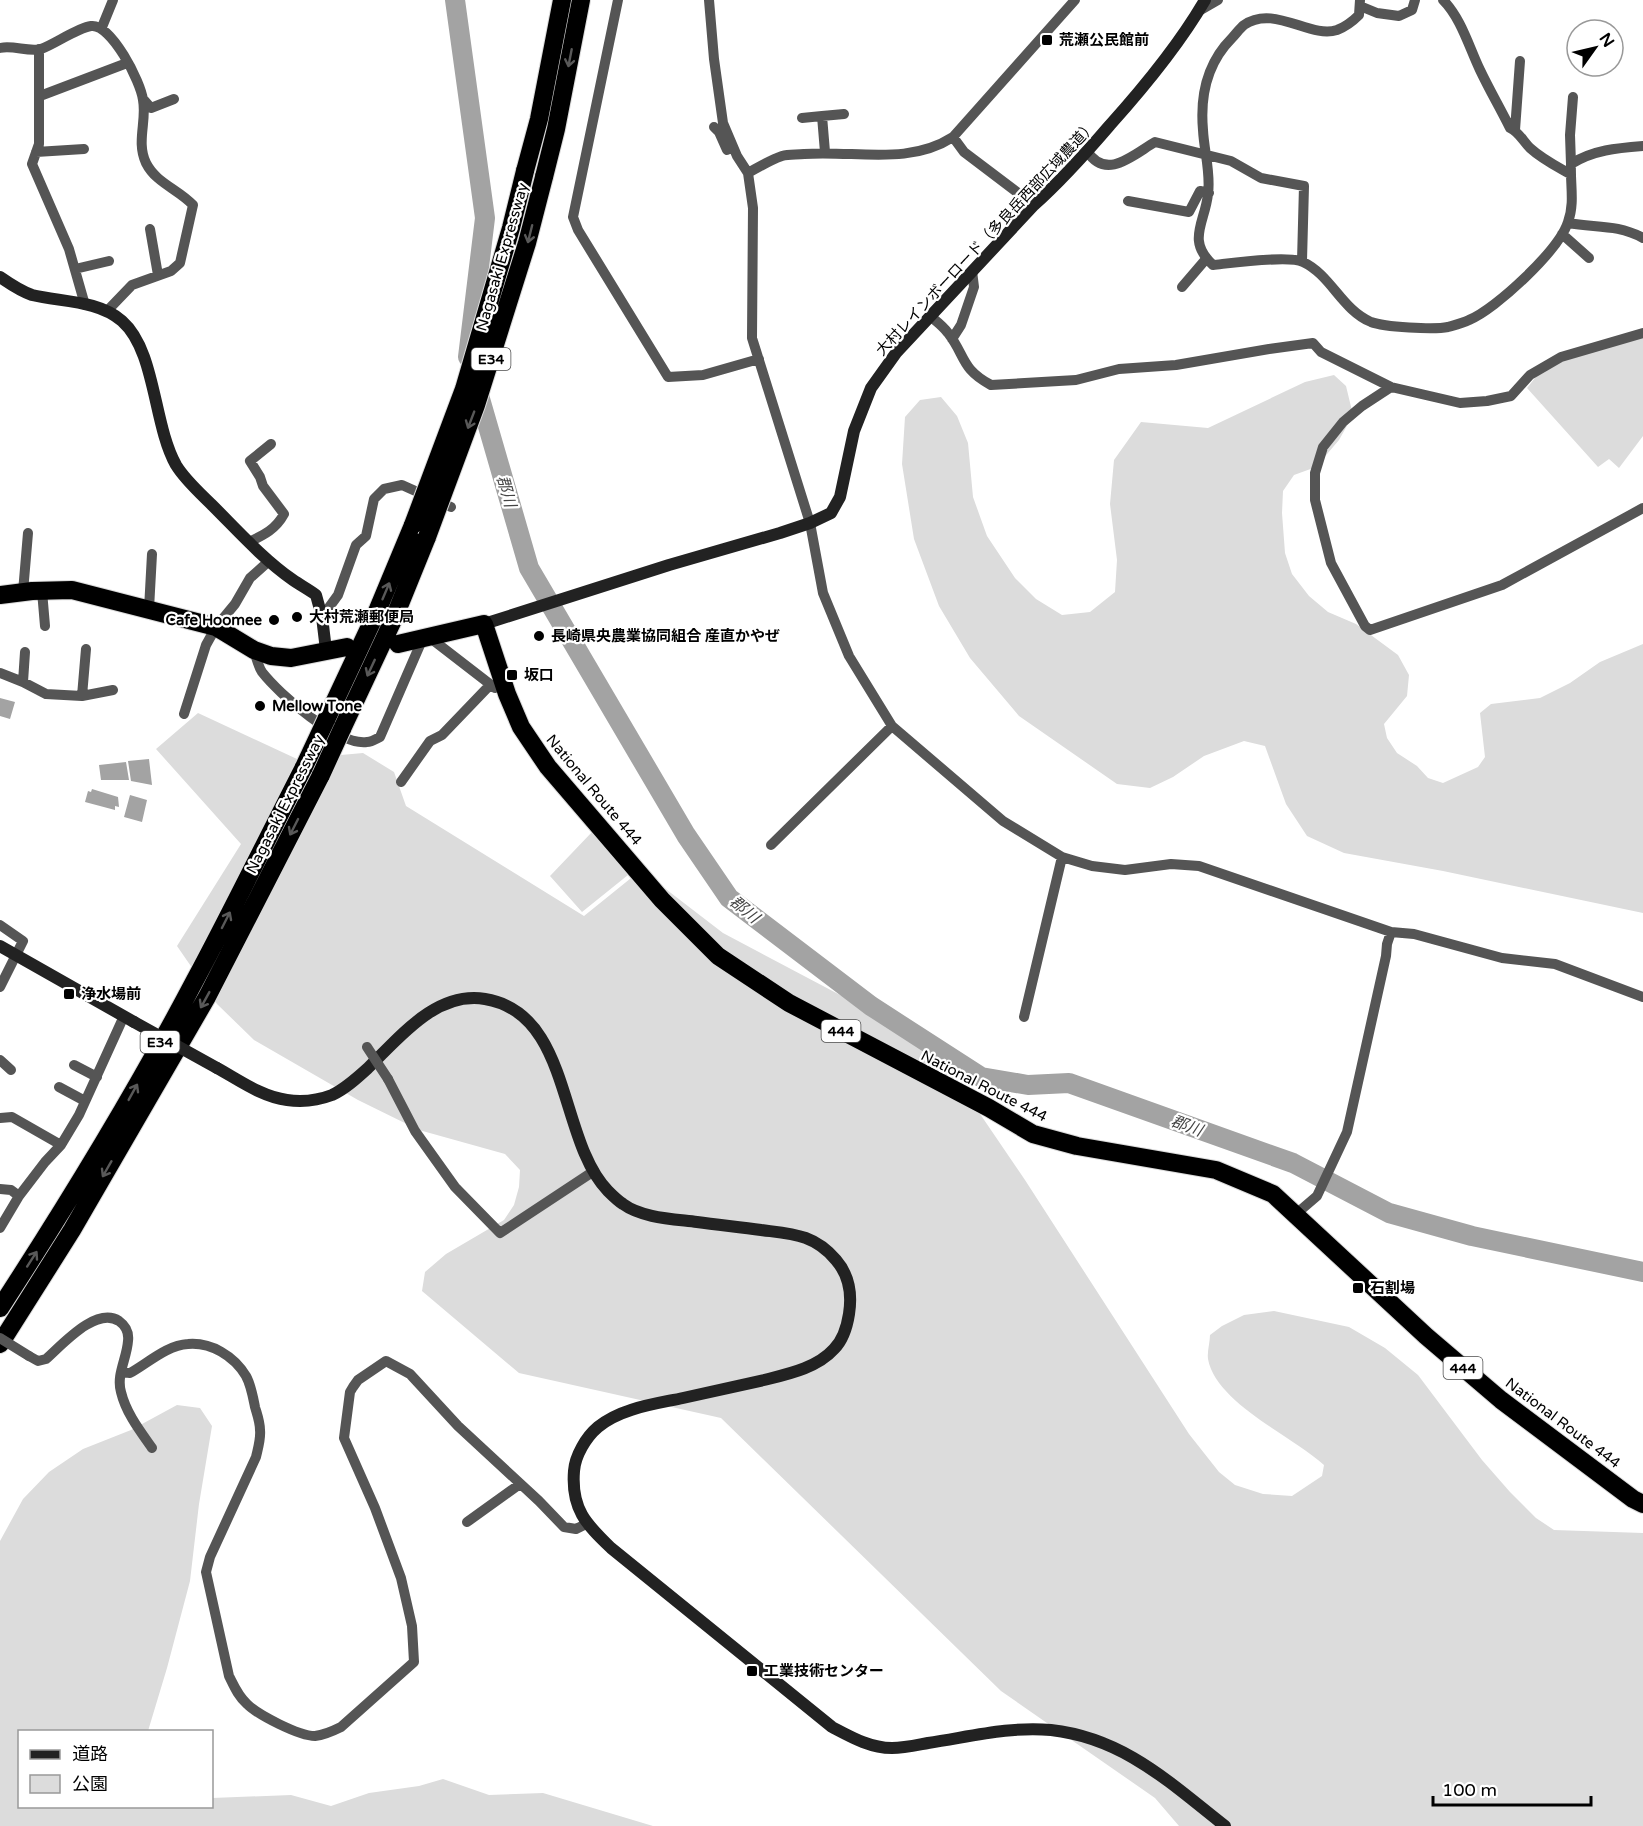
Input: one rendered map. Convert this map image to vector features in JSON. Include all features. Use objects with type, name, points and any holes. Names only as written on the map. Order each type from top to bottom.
[{"type":"highway","name":"Nagasaki Expressway","points":[[420,531],[511,228],[539,119],[562,0]]},
{"type":"highway","name":"Nagasaki Expressway","points":[[0,1344],[72,1230],[207,997],[321,775],[334,725],[378,609],[420,531],[476,405],[527,243],[544,177],[556,129],[580,0]]},
{"type":"highway","points":[[0,595],[72,590],[216,627],[254,650],[271,656],[291,658],[348,647]]},
{"type":"highway","points":[[398,644],[484,624]]},
{"type":"highway","name":"National Route 444","points":[[484,624],[509,700],[521,728],[548,767],[662,900],[718,956],[789,1003],[989,1108],[1033,1134],[1077,1146],[1216,1170],[1273,1194],[1426,1336],[1501,1400],[1633,1499],[1643,1504]]},
{"type":"highway","name":"Nagasaki Expressway","points":[[0,1308],[57,1220],[131,1095],[194,983],[304,767],[334,725]]},
{"type":"highway","points":[[0,1360],[27,1301]]},
{"type":"street","points":[[102,27],[113,0]]},
{"type":"street","points":[[618,0],[573,217],[578,230],[668,377],[703,375],[759,359]]},
{"type":"street","points":[[709,0],[723,123],[748,173],[753,208],[752,338],[810,524],[823,593],[849,656],[892,726],[1003,820],[1062,857],[1092,866],[1125,870],[1172,864],[1199,866],[1391,932],[1414,934],[1502,958],[1555,964],[1643,998]]},
{"type":"street","points":[[748,173],[782,156],[825,153],[891,155],[921,152],[939,145],[952,136],[1075,0]]},
{"type":"street","points":[[1202,6],[1218,0]]},
{"type":"street","points":[[1415,0],[1412,10],[1399,16],[1377,13],[1360,3],[1359,15],[1351,22],[1338,30],[1326,32],[1277,19],[1259,19],[1245,25],[1225,45],[1215,60],[1203,90],[1203,132],[1207,154],[1209,193],[1198,233],[1200,247],[1213,265],[1284,259],[1302,261],[1319,273],[1353,311],[1371,322],[1388,325],[1446,327],[1471,320],[1536,268],[1549,253],[1568,223],[1573,200],[1570,135],[1573,96]]},
{"type":"street","points":[[1443,0],[1460,26],[1510,128],[1515,130],[1542,158],[1571,169]]},
{"type":"street","name":"大村レインボーロード（多良岳西部広域農道）","points":[[484,624],[669,565],[810,524],[831,513],[840,497],[854,431],[871,388],[896,353],[1035,205],[1059,183],[1142,90],[1202,6]]},
{"type":"street","points":[[0,48],[39,49],[91,26],[102,27],[117,43],[144,100],[151,108],[174,99]]},
{"type":"street","points":[[39,49],[39,144],[32,164],[69,249],[85,305]]},
{"type":"street","points":[[1515,130],[1520,61]]},
{"type":"street","points":[[40,96],[127,63]]},
{"type":"street","points":[[107,311],[132,285],[171,271],[180,263],[193,205],[185,196],[160,181],[146,164],[141,149],[144,100]]},
{"type":"street","points":[[802,118],[844,114]]},
{"type":"street","points":[[822,116],[825,153]]},
{"type":"street","points":[[714,128],[719,132],[728,151],[735,150]]},
{"type":"street","points":[[952,136],[964,152],[1035,205]]},
{"type":"street","points":[[1087,151],[1093,160],[1105,166],[1114,166],[1155,142],[1231,160],[1261,178],[1304,186],[1302,261]]},
{"type":"street","points":[[1571,169],[1583,156],[1598,151],[1643,146]]},
{"type":"street","points":[[36,152],[84,149]]},
{"type":"street","points":[[1128,201],[1189,212],[1200,191],[1209,193]]},
{"type":"street","points":[[1568,223],[1592,227],[1608,226],[1628,230],[1643,238]]},
{"type":"street","points":[[150,229],[158,276]]},
{"type":"street","points":[[1562,234],[1589,258]]},
{"type":"street","points":[[1182,287],[1206,258]]},
{"type":"street","points":[[75,269],[109,261]]},
{"type":"street","points":[[952,339],[961,325],[974,287],[972,272]]},
{"type":"street","points":[[0,277],[12,286],[31,294],[107,311],[123,322],[137,340],[146,363],[163,435],[177,466],[268,561],[316,595],[322,617],[326,650]]},
{"type":"street","points":[[930,316],[948,332],[968,368],[978,378],[991,385],[1076,380],[1119,369],[1176,365],[1313,343],[1320,352],[1391,387],[1460,403],[1511,396],[1530,375],[1561,357],[1643,333]]},
{"type":"street","points":[[1391,387],[1343,422],[1323,447],[1315,473],[1315,500],[1331,563],[1365,626],[1370,630],[1502,585],[1643,508]]},
{"type":"street","points":[[249,542],[274,528],[284,514],[263,486],[250,460],[271,444]]},
{"type":"street","points":[[322,617],[338,595],[356,545],[366,536],[374,499],[384,489],[402,485],[451,507]]},
{"type":"street","points":[[23,592],[28,533]]},
{"type":"street","points":[[149,609],[152,554]]},
{"type":"street","points":[[184,714],[207,645],[216,627],[235,604],[250,578],[268,561]]},
{"type":"street","points":[[42,591],[45,626]]},
{"type":"street","points":[[254,650],[260,670],[293,703],[312,720],[349,740],[369,742],[380,737],[426,638],[509,700]]},
{"type":"street","points":[[82,696],[86,649]]},
{"type":"street","points":[[23,682],[26,652]]},
{"type":"street","points":[[0,673],[46,694],[82,696],[113,690]]},
{"type":"street","points":[[401,782],[430,741],[442,735],[490,685]]},
{"type":"street","points":[[771,845],[892,726]]},
{"type":"street","points":[[1024,1017],[1062,857]]},
{"type":"street","points":[[0,925],[23,941],[0,987]]},
{"type":"street","points":[[1296,1214],[1317,1196],[1347,1132],[1391,932]]},
{"type":"street","points":[[0,946],[217,1068],[266,1094],[286,1100],[310,1100],[332,1095],[355,1080],[413,1024],[433,1009],[458,1000],[484,999],[507,1006],[528,1021],[544,1040],[579,1139],[594,1171],[606,1189],[624,1206],[655,1216],[800,1235],[822,1246],[838,1262],[849,1284],[851,1305],[847,1328],[834,1350],[818,1362],[794,1373],[654,1404],[621,1414],[598,1427],[583,1444],[574,1467],[573,1491],[586,1524],[611,1548],[832,1727],[861,1743],[892,1748],[1020,1729],[1052,1730],[1087,1738],[1121,1750],[1154,1770],[1225,1826]]},
{"type":"street","points":[[0,1228],[19,1196],[61,1145],[129,1019]]},
{"type":"street","points":[[367,1047],[428,1150],[455,1187],[500,1233],[594,1171]]},
{"type":"street","points":[[0,1060],[11,1070]]},
{"type":"street","points":[[74,1065],[97,1077]]},
{"type":"street","points":[[59,1087],[85,1101]]},
{"type":"street","points":[[0,1118],[12,1117],[61,1145]]},
{"type":"street","points":[[0,1189],[11,1190],[19,1196]]},
{"type":"street","points":[[0,1338],[38,1361],[46,1359],[93,1320],[105,1317],[122,1323],[127,1331],[128,1341],[121,1372],[120,1389],[125,1406],[152,1448]]},
{"type":"street","points":[[121,1372],[130,1373],[172,1348],[193,1344],[212,1347],[225,1354],[237,1364],[246,1377],[261,1428],[260,1442],[256,1457],[210,1557],[206,1572],[229,1676],[237,1692],[247,1705],[262,1716],[304,1734],[316,1736],[341,1727],[414,1662],[412,1626],[401,1578],[375,1508],[344,1438],[350,1392],[358,1380],[386,1361],[410,1374],[458,1426],[564,1527],[576,1529],[586,1524]]},
{"type":"street","points":[[467,1522],[520,1484]]},
{"type":"green space","points":[[1643,336],[1643,436],[1619,468],[1609,459],[1598,467],[1527,388],[1539,373],[1562,360]]},
{"type":"green space","points":[[1334,375],[1346,386],[1353,415],[1339,440],[1316,467],[1294,475],[1283,491],[1285,553],[1292,574],[1309,596],[1328,612],[1356,624],[1398,655],[1409,675],[1407,696],[1384,724],[1387,738],[1397,753],[1417,766],[1428,778],[1443,783],[1478,767],[1485,757],[1480,713],[1491,704],[1540,698],[1570,683],[1600,662],[1643,644],[1643,913],[1443,871],[1344,853],[1307,836],[1286,804],[1265,746],[1244,741],[1204,756],[1173,777],[1150,788],[1117,784],[1019,716],[970,658],[939,606],[914,539],[902,464],[905,417],[920,400],[941,397],[957,416],[968,443],[973,497],[987,536],[1015,578],[1036,599],[1062,615],[1090,612],[1115,592],[1117,560],[1110,504],[1114,460],[1141,422],[1208,428],[1305,382]]},
{"type":"green space","points":[[198,713],[297,759],[363,753],[394,772],[406,806],[584,916],[641,870],[723,933],[859,1005],[916,1045],[959,1083],[1025,1180],[1189,1434],[1219,1472],[1235,1485],[1263,1494],[1292,1496],[1322,1476],[1324,1465],[1257,1418],[1225,1390],[1214,1375],[1208,1359],[1210,1335],[1222,1326],[1244,1315],[1274,1311],[1349,1327],[1385,1348],[1418,1375],[1482,1460],[1510,1492],[1536,1518],[1554,1530],[1643,1533],[1643,1826],[1179,1826],[1155,1798],[1001,1691],[721,1418],[519,1373],[422,1291],[425,1272],[446,1254],[504,1220],[514,1205],[519,1187],[520,1170],[505,1154],[419,1130],[358,1100],[254,1040],[217,1004],[177,946],[241,844],[156,749]]},
{"type":"green space","points":[[592,832],[628,875],[582,912],[550,876]]},
{"type":"green space","points":[[177,1405],[200,1408],[212,1426],[199,1504],[190,1581],[167,1668],[148,1730],[18,1730],[18,1808],[213,1808],[213,1798],[291,1795],[331,1806],[369,1793],[419,1786],[443,1779],[489,1795],[543,1793],[653,1826],[0,1826],[0,1541],[23,1499],[49,1472],[83,1449],[131,1430]]},
{"type":"shaded area","points":[[0,698],[15,702],[10,719],[0,716]]},
{"type":"shaded area","points":[[149,759],[152,785],[131,781],[128,761]]},
{"type":"shaded area","points":[[126,762],[129,780],[101,780],[99,765]]},
{"type":"shaded area","points":[[92,789],[118,797],[119,807],[115,806],[115,810],[85,802],[88,791],[91,792]]},
{"type":"shaded area","points":[[130,795],[147,800],[142,822],[124,817]]},
{"type":"waterway","name":"郡川","points":[[455,0],[485,218],[468,357]]},
{"type":"waterway","name":"郡川","points":[[476,385],[529,568],[686,835],[729,898],[871,1006],[981,1077],[1028,1085],[1069,1083],[1293,1163],[1389,1213],[1472,1236],[1643,1272]]},
{"type":"place","name":"荒瀬公民館前","points":[[1047,40]]},
{"type":"place","name":"大村荒瀬郵便局","points":[[297,617]]},
{"type":"place","name":"Cafe Hoomee","points":[[274,620]]},
{"type":"place","name":"長崎県央農業協同組合 産直かやぜ","points":[[539,636]]},
{"type":"place","name":"坂口","points":[[512,675]]},
{"type":"place","name":"Mellow Tone","points":[[260,706]]},
{"type":"place","name":"浄水場前","points":[[69,994]]},
{"type":"place","name":"石割場","points":[[1358,1288]]},
{"type":"place","name":"工業技術センター","points":[[752,1671]]}]
